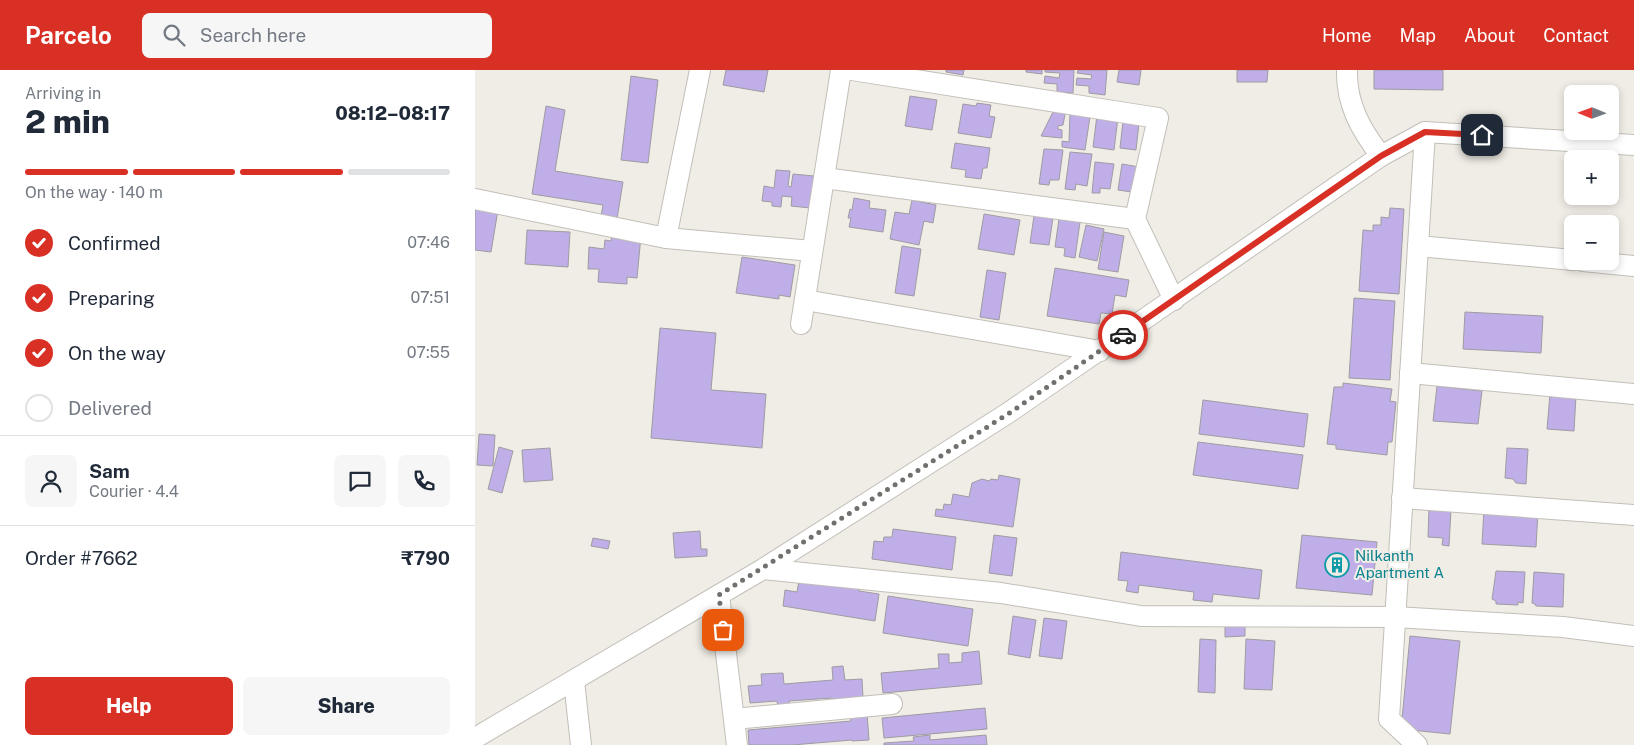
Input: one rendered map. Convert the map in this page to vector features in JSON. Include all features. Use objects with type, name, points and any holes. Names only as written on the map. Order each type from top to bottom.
[{"type":"street","points":[[666,238],[699,70]]},
{"type":"street","points":[[801,324],[841,70]]},
{"type":"street","points":[[852,70],[1158,118],[1135,219],[1174,300]]},
{"type":"street","points":[[1347,70],[1349,100],[1365,134],[1381,156]]},
{"type":"street","points":[[1417,745],[1389,719],[1425,132]]},
{"type":"street","points":[[475,738],[763,569],[1008,414],[1381,156],[1425,132],[1634,145]]},
{"type":"street","points":[[824,178],[1135,219]]},
{"type":"street","points":[[475,199],[666,238],[812,251]]},
{"type":"street","points":[[1418,246],[1564,259]]},
{"type":"street","points":[[1619,265],[1634,266]]},
{"type":"street","points":[[805,300],[1100,351]]},
{"type":"street","points":[[1410,374],[1634,394]]},
{"type":"street","points":[[1402,498],[1634,515]]},
{"type":"street","points":[[763,569],[1001,593],[1141,616],[1395,617],[1563,627],[1634,636]]},
{"type":"street","points":[[719,595],[737,745]]},
{"type":"street","points":[[574,681],[581,745]]},
{"type":"street","points":[[734,719],[892,704]]},
{"type":"building","points":[[726,70],[768,70],[764,92],[723,85]]},
{"type":"building","points":[[946,70],[964,70],[963,75],[946,72]]},
{"type":"building","points":[[1026,70],[1042,70],[1042,74],[1026,72]]},
{"type":"building","points":[[1045,70],[1074,70],[1073,93],[1057,92],[1057,84],[1044,83],[1045,76],[1059,78],[1060,73],[1045,72]]},
{"type":"building","points":[[1078,70],[1107,70],[1105,95],[1089,93],[1089,86],[1076,85],[1077,78],[1091,79],[1092,75],[1077,73]]},
{"type":"building","points":[[1119,70],[1141,70],[1139,85],[1117,82]]},
{"type":"building","points":[[1237,70],[1268,70],[1267,82],[1237,82]]},
{"type":"building","points":[[1374,70],[1443,70],[1443,90],[1374,89]]},
{"type":"building","points":[[631,76],[658,80],[648,163],[621,160]]},
{"type":"building","points":[[910,96],[937,100],[932,130],[905,126]]},
{"type":"building","points":[[977,103],[991,105],[989,116],[995,117],[991,138],[958,133],[963,104],[976,106]]},
{"type":"building","points":[[546,106],[565,110],[555,171],[623,182],[616,225],[600,222],[603,205],[532,194]]},
{"type":"building","points":[[1055,108],[1066,109],[1063,125],[1058,126],[1058,129],[1062,130],[1062,138],[1041,136]]},
{"type":"building","points":[[1091,110],[1085,150],[1062,147],[1062,141],[1069,142],[1070,113]]},
{"type":"building","points":[[1097,115],[1118,117],[1114,150],[1093,147]]},
{"type":"building","points":[[1123,121],[1139,123],[1136,150],[1120,148]]},
{"type":"building","points":[[955,143],[990,148],[987,168],[983,168],[981,179],[965,177],[966,170],[951,168]]},
{"type":"building","points":[[1044,149],[1063,150],[1059,180],[1050,180],[1049,185],[1039,184]]},
{"type":"building","points":[[1070,152],[1092,154],[1087,186],[1076,184],[1075,190],[1065,189]]},
{"type":"building","points":[[1095,162],[1114,164],[1110,189],[1100,188],[1100,193],[1092,193]]},
{"type":"building","points":[[1122,164],[1145,168],[1138,193],[1118,190]]},
{"type":"building","points":[[776,170],[790,171],[788,186],[791,187],[793,174],[814,176],[810,208],[791,206],[792,197],[782,196],[781,207],[772,206],[772,202],[762,201],[764,186],[774,188]]},
{"type":"building","points":[[854,198],[870,201],[869,208],[886,210],[883,232],[849,227],[851,218],[848,218],[850,209],[852,210]]},
{"type":"building","points":[[912,200],[936,205],[933,223],[924,221],[919,245],[890,239],[895,212],[909,214]]},
{"type":"building","points":[[475,206],[498,210],[491,252],[475,250]]},
{"type":"building","points":[[1390,208],[1404,209],[1399,294],[1359,291],[1363,230],[1373,231],[1373,225],[1381,225],[1381,217],[1389,218]]},
{"type":"building","points":[[1035,209],[1054,211],[1049,245],[1030,243]]},
{"type":"building","points":[[1060,212],[1081,215],[1075,258],[1064,256],[1065,248],[1055,247]]},
{"type":"building","points":[[984,214],[1020,220],[1014,255],[978,249]]},
{"type":"building","points":[[1086,225],[1104,229],[1097,261],[1079,257]]},
{"type":"building","points":[[527,230],[570,232],[568,267],[525,264]]},
{"type":"building","points":[[1104,232],[1124,236],[1118,272],[1098,269]]},
{"type":"building","points":[[612,234],[641,236],[637,278],[627,277],[627,284],[598,282],[599,269],[588,269],[589,247],[604,249],[605,240],[611,241]]},
{"type":"building","points":[[902,246],[921,249],[914,296],[895,293]]},
{"type":"building","points":[[742,257],[795,265],[790,297],[779,295],[779,299],[736,293]]},
{"type":"building","points":[[1055,268],[1129,280],[1126,297],[1115,295],[1112,314],[1101,313],[1099,324],[1047,316]]},
{"type":"building","points":[[987,270],[1006,273],[999,320],[980,317]]},
{"type":"building","points":[[1354,298],[1395,301],[1390,380],[1349,378]]},
{"type":"building","points":[[1465,312],[1543,316],[1541,353],[1463,349]]},
{"type":"building","points":[[660,328],[716,333],[711,390],[766,394],[762,448],[651,438]]},
{"type":"building","points":[[1343,383],[1392,389],[1390,401],[1396,402],[1392,442],[1388,442],[1387,455],[1336,449],[1336,445],[1327,444],[1334,387],[1343,387]]},
{"type":"building","points":[[1437,386],[1482,391],[1478,424],[1433,421]]},
{"type":"building","points":[[1550,394],[1576,396],[1574,431],[1547,429]]},
{"type":"building","points":[[1203,400],[1308,414],[1304,447],[1199,434]]},
{"type":"building","points":[[479,434],[495,435],[493,466],[477,465]]},
{"type":"building","points":[[1198,442],[1303,455],[1298,489],[1193,475]]},
{"type":"building","points":[[499,447],[513,451],[502,493],[488,489]]},
{"type":"building","points":[[550,448],[553,480],[524,482],[522,450]]},
{"type":"building","points":[[1507,448],[1528,449],[1526,484],[1516,483],[1513,479],[1505,478]]},
{"type":"building","points":[[999,475],[1020,479],[1013,527],[935,516],[936,509],[943,510],[944,504],[951,505],[953,494],[969,497],[972,483],[982,479],[989,481],[991,479],[998,480]]},
{"type":"building","points":[[1429,508],[1451,509],[1449,546],[1442,545],[1443,538],[1428,537]]},
{"type":"building","points":[[1484,509],[1538,512],[1536,547],[1482,544]]},
{"type":"building","points":[[893,529],[956,537],[952,570],[872,559],[874,541],[883,542],[884,537],[892,537]]},
{"type":"building","points":[[700,531],[701,549],[707,549],[707,556],[675,558],[673,533]]},
{"type":"building","points":[[994,535],[1017,538],[1012,576],[989,573]]},
{"type":"building","name":"Nilkanth Apartment A","points":[[1302,535],[1377,542],[1372,595],[1296,588]]},
{"type":"building","points":[[593,538],[610,541],[608,549],[591,546]]},
{"type":"building","points":[[1121,552],[1262,570],[1259,599],[1213,594],[1212,602],[1193,600],[1194,592],[1139,585],[1138,593],[1126,591],[1128,581],[1118,580]]},
{"type":"building","points":[[1496,571],[1525,572],[1523,603],[1518,602],[1518,605],[1496,604],[1496,601],[1492,599]]},
{"type":"building","points":[[1534,572],[1564,574],[1563,607],[1536,606],[1532,603]]},
{"type":"building","points":[[799,581],[860,587],[859,591],[879,594],[875,621],[783,606],[785,590],[797,592]]},
{"type":"building","points":[[888,596],[973,609],[968,646],[883,633]]},
{"type":"building","points":[[1013,616],[1036,620],[1030,658],[1008,654]]},
{"type":"building","points":[[1044,618],[1067,621],[1062,659],[1039,656]]},
{"type":"building","points":[[1245,624],[1245,636],[1225,637],[1225,625]]},
{"type":"building","points":[[1410,636],[1460,641],[1450,734],[1401,729]]},
{"type":"building","points":[[1200,639],[1216,640],[1215,693],[1198,692]]},
{"type":"building","points":[[1246,639],[1275,641],[1272,690],[1244,689]]},
{"type":"building","points":[[979,651],[982,684],[883,693],[881,673],[939,668],[938,654],[949,654],[949,663],[962,662],[962,653]]},
{"type":"building","points":[[843,666],[845,680],[862,679],[863,697],[848,698],[847,701],[834,703],[832,698],[789,701],[790,707],[778,708],[777,701],[750,703],[748,686],[762,685],[761,674],[783,673],[784,684],[833,680],[832,667]]},
{"type":"building","points":[[985,708],[987,729],[884,738],[882,718]]},
{"type":"building","points":[[867,713],[869,740],[792,745],[749,745],[748,730],[851,721],[850,714]]},
{"type":"building","points":[[930,735],[930,740],[986,735],[987,745],[884,745],[884,743],[914,741],[913,737]]},
{"type":"way so far","points":[[723,630],[719,595],[1008,414],[1123,335]]},
{"type":"place","name":"Nilkanth Apartment A","points":[[1337,565]]},
{"type":"route","points":[[1123,335],[1381,156],[1425,132],[1482,135]]}]
